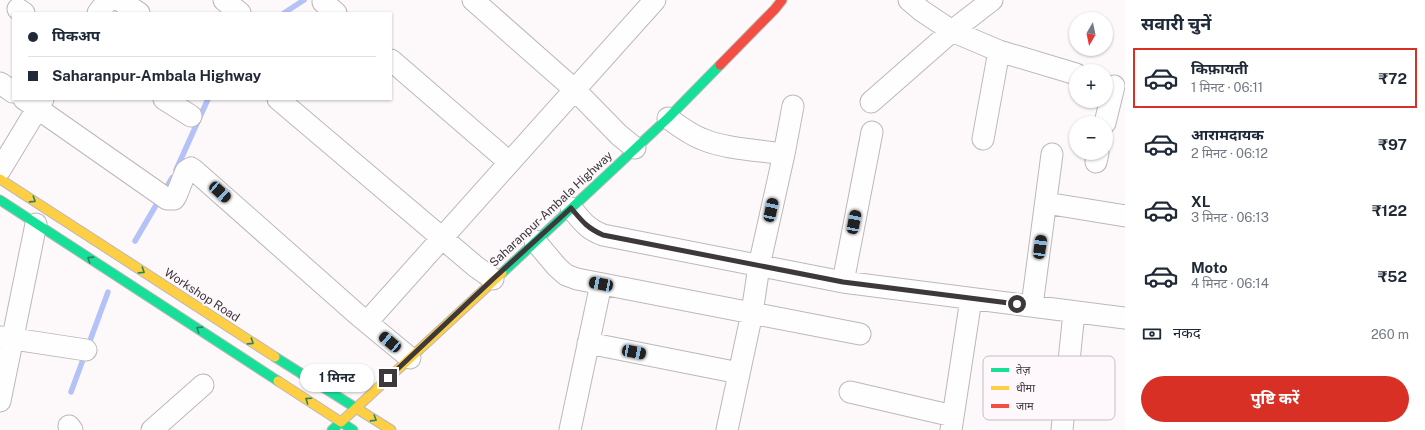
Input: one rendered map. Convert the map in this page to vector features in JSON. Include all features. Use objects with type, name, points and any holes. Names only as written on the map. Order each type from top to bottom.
[{"type":"main road","name":"Saharanpur-Ambala Highway","points":[[332,430],[668,118],[775,9],[782,0]]},
{"type":"main road","name":"Workshop Road","points":[[0,179],[310,380],[391,430]]},
{"type":"main road","points":[[0,200],[353,430]]},
{"type":"street","points":[[99,12],[108,0]]},
{"type":"street","points":[[119,0],[137,12]]},
{"type":"street","points":[[224,0],[239,12]]},
{"type":"street","points":[[473,0],[575,90],[619,135],[634,148]]},
{"type":"street","points":[[909,0],[922,11],[952,31],[999,51],[1069,72]]},
{"type":"street","points":[[871,102],[952,31],[992,0]]},
{"type":"street","points":[[367,322],[575,90],[645,3]]},
{"type":"street","points":[[983,138],[999,51]]},
{"type":"street","points":[[392,61],[509,162]]},
{"type":"street","points":[[0,83],[12,91]]},
{"type":"street","points":[[1108,116],[1115,86]]},
{"type":"street","points":[[166,100],[191,116]]},
{"type":"street","points":[[279,100],[475,266],[493,279]]},
{"type":"street","points":[[0,170],[35,102],[162,196],[174,199],[186,170],[191,168],[410,358]]},
{"type":"street","points":[[727,430],[752,313],[759,266],[784,154],[792,106]]},
{"type":"street","points":[[668,118],[688,132],[702,139],[719,144],[784,154]]},
{"type":"street","points":[[843,282],[872,132]]},
{"type":"street","points":[[1032,306],[1052,154]]},
{"type":"street","points":[[1046,203],[1125,216]]},
{"type":"street","points":[[571,208],[586,225],[603,235],[759,266],[843,282],[1125,318]]},
{"type":"street","points":[[0,401],[6,338],[36,224]]},
{"type":"street","points":[[535,241],[556,267],[566,275],[578,279],[860,334]]},
{"type":"street","points":[[570,430],[601,284]]},
{"type":"street","points":[[850,392],[952,423],[971,299]]},
{"type":"street","points":[[1070,356],[1074,312]]},
{"type":"street","points":[[6,338],[86,350]]},
{"type":"street","points":[[588,343],[739,373]]},
{"type":"street","points":[[152,430],[204,384]]},
{"type":"street","points":[[1062,430],[1063,420]]},
{"type":"waterway","points":[[286,12],[304,0]]},
{"type":"waterway","points":[[176,170],[208,100]]},
{"type":"waterway","points":[[135,241],[172,178]]},
{"type":"waterway","points":[[71,392],[108,292]]},
{"type":"traffic: fast","points":[[502,273],[668,118],[720,65]]},
{"type":"traffic: fast","points":[[0,200],[278,381]]},
{"type":"traffic: fast","points":[[275,357],[356,408]]},
{"type":"traffic: fast","points":[[332,430],[341,422],[353,430]]},
{"type":"traffic: slow","points":[[0,179],[275,357]]},
{"type":"traffic: slow","points":[[278,381],[341,422],[502,273]]},
{"type":"traffic: slow","points":[[356,408],[391,430]]},
{"type":"traffic: jam","points":[[720,65],[782,0]]},
{"type":"route","points":[[388,378],[571,208],[586,225],[603,235],[843,282],[1017,304]]}]
